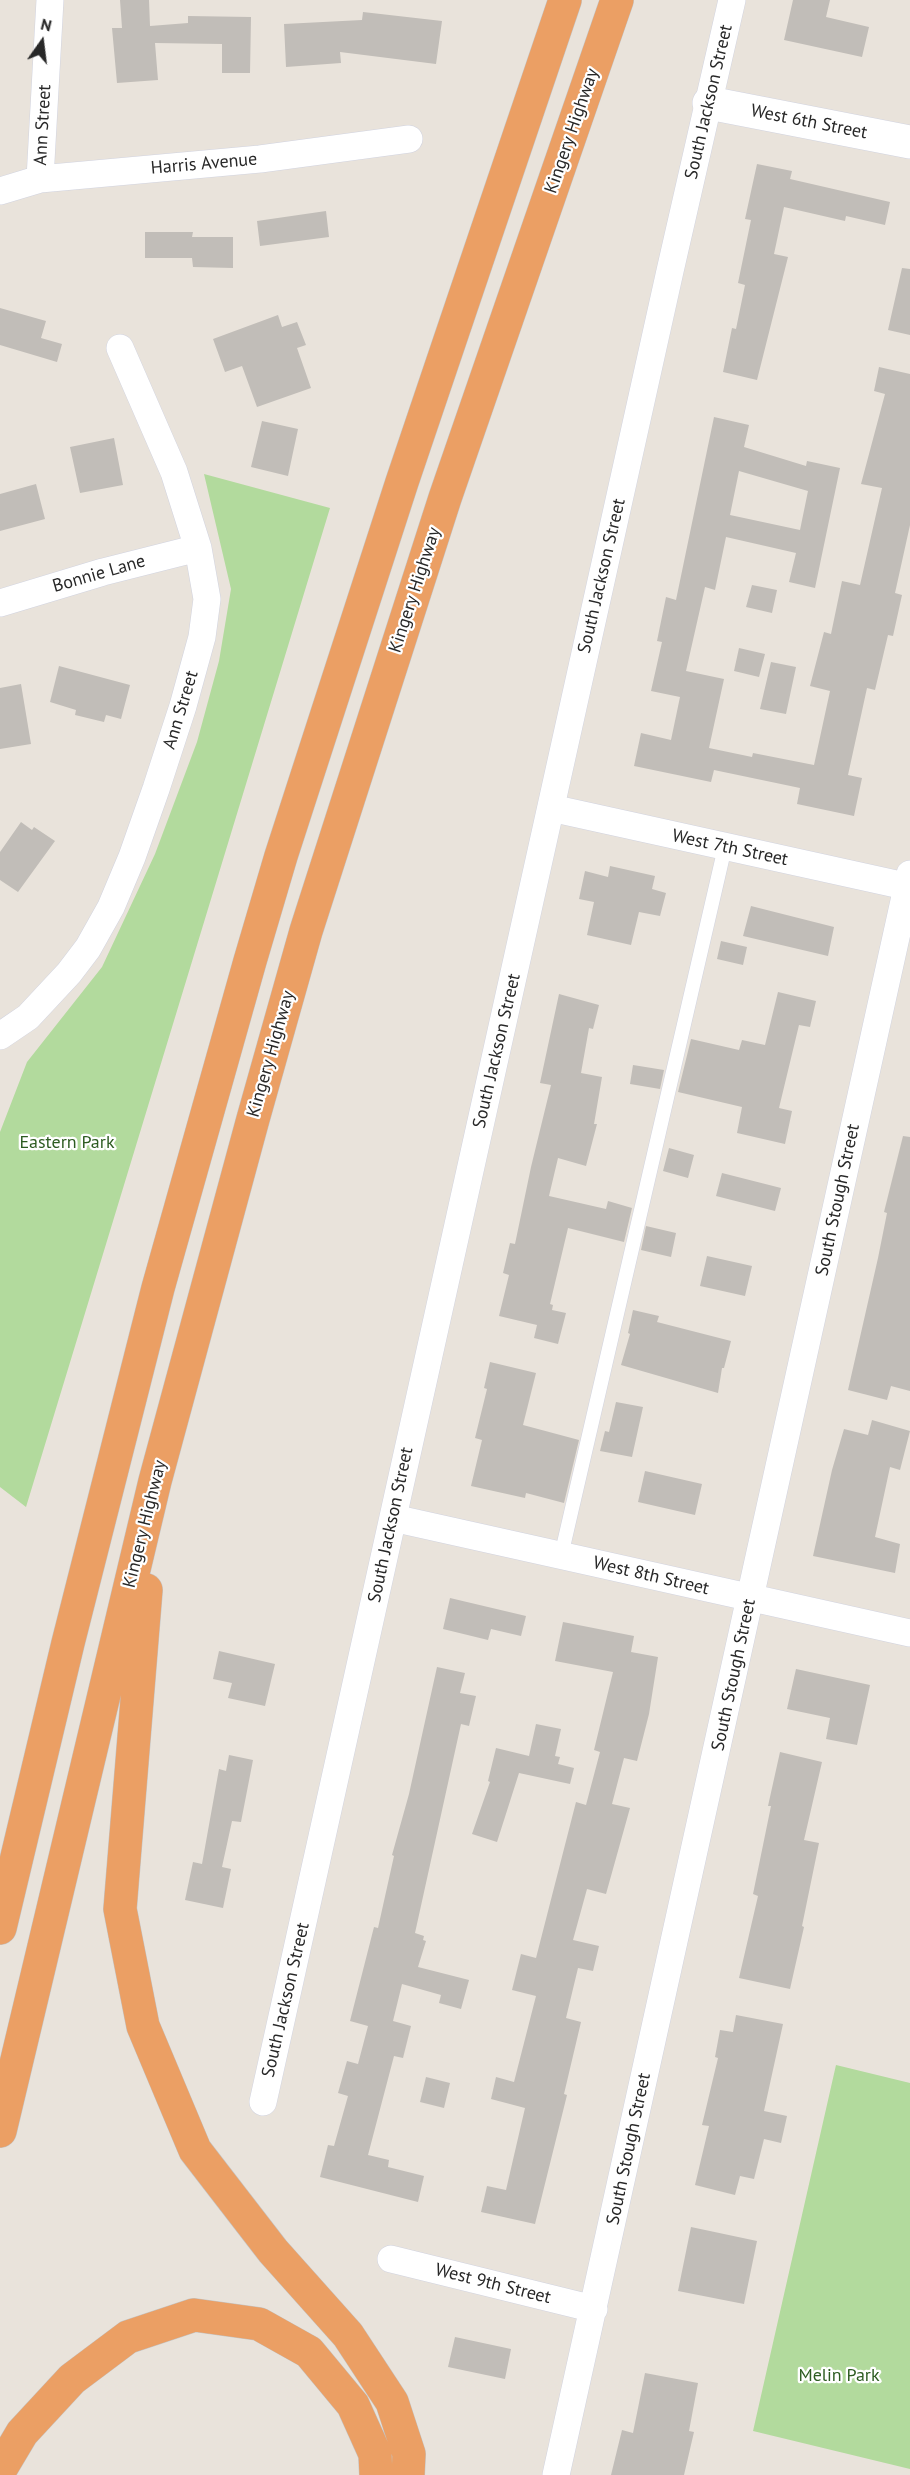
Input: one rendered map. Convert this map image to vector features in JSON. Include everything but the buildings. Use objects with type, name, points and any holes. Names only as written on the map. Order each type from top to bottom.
[{"type":"highway","points":[[0,1928],[68,1643],[158,1288],[250,961],[281,856],[402,482],[565,0]]},
{"type":"highway","name":"Kingery Highway","points":[[0,2131],[155,1481],[252,1119],[306,931],[442,509],[617,0]]},
{"type":"highway","points":[[155,1481],[120,1909],[143,2026],[195,2150],[273,2250],[348,2335],[392,2402],[409,2454],[408,2475]]},
{"type":"highway","points":[[0,2470],[22,2433],[72,2379],[128,2337],[194,2315],[259,2324],[309,2352],[353,2405],[375,2454],[376,2475]]},
{"type":"street","name":"Ann Street","points":[[40,179],[51,0]]},
{"type":"street","name":"South Jackson Street","points":[[263,2102],[732,0]]},
{"type":"street","name":"West 6th Street","points":[[709,103],[910,142]]},
{"type":"street","name":"Harris Avenue","points":[[0,192],[40,179],[260,159],[409,139]]},
{"type":"street","name":"Ann Street","points":[[0,1036],[28,1017],[51,994],[88,948],[111,907],[132,857],[183,706],[202,638],[207,599],[198,548],[174,472],[120,348]]},
{"type":"street","name":"Bonnie Lane","points":[[0,603],[104,572],[198,548]]},
{"type":"street","name":"West 7th Street","points":[[551,808],[725,847],[909,882]]},
{"type":"street","name":"South Stough Street","points":[[556,2475],[909,882]]},
{"type":"street","name":"West 8th Street","points":[[393,1518],[910,1633]]},
{"type":"street","name":"West 9th Street","points":[[391,2259],[594,2309]]},
{"type":"lane","points":[[561,1556],[725,847]]},
{"type":"green space","name":"Eastern Park","points":[[204,474],[330,508],[26,1507],[0,1487],[0,1132],[27,1062],[102,967],[155,854],[197,742],[219,661],[231,589]]},
{"type":"green space","name":"Melin Park","points":[[836,2065],[910,2083],[910,2469],[753,2431]]}]
